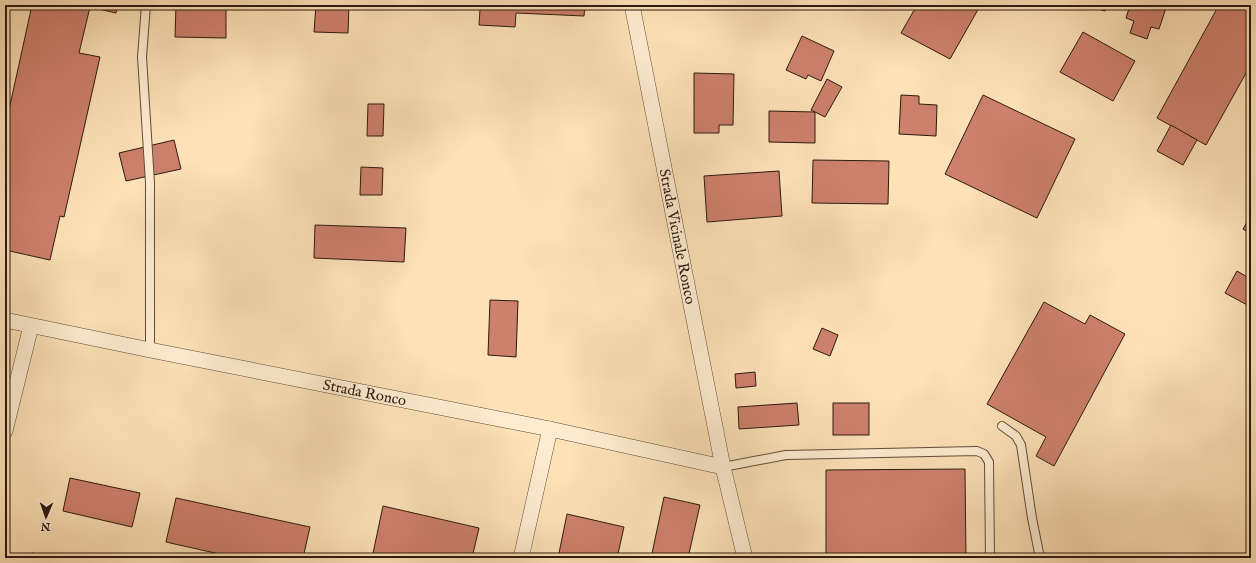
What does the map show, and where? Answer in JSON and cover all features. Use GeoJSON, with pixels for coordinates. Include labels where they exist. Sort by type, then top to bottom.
{"type":"FeatureCollection","features":[{"type":"Feature","properties":{"kind":"street","name":"Strada Vicinale Ronco"},"geometry":{"type":"LineString","coordinates":[[632,5],[723,467],[745,558]]}},
{"type":"Feature","properties":{"kind":"street","name":"Strada Ronco"},"geometry":{"type":"LineString","coordinates":[[5,320],[550,429],[723,467]]}},
{"type":"Feature","properties":{"kind":"street"},"geometry":{"type":"LineString","coordinates":[[5,431],[31,326]]}},
{"type":"Feature","properties":{"kind":"street"},"geometry":{"type":"LineString","coordinates":[[521,558],[550,429]]}},
{"type":"Feature","properties":{"kind":"lane"},"geometry":{"type":"LineString","coordinates":[[146,5],[142,57],[150,183],[150,350]]}},
{"type":"Feature","properties":{"kind":"lane"},"geometry":{"type":"LineString","coordinates":[[1002,426],[1016,436],[1021,446],[1040,558]]}},
{"type":"Feature","properties":{"kind":"lane"},"geometry":{"type":"LineString","coordinates":[[723,467],[786,455],[977,451],[984,454],[989,462],[990,558]]}},
{"type":"Feature","properties":{"kind":"building"},"geometry":{"type":"Polygon","coordinates":[[[32,5],[118,5],[116,13],[90,7],[79,53],[100,57],[64,217],[60,216],[50,260],[5,250],[5,128],[32,5]]]}},
{"type":"Feature","properties":{"kind":"building"},"geometry":{"type":"Polygon","coordinates":[[[176,5],[226,5],[226,38],[175,37],[176,5]]]}},
{"type":"Feature","properties":{"kind":"building"},"geometry":{"type":"Polygon","coordinates":[[[316,5],[349,5],[348,33],[314,32],[316,5]]]}},
{"type":"Feature","properties":{"kind":"building"},"geometry":{"type":"Polygon","coordinates":[[[434,5],[585,5],[584,16],[516,13],[515,27],[479,25],[480,9],[434,7],[434,5]]]}},
{"type":"Feature","properties":{"kind":"building"},"geometry":{"type":"Polygon","coordinates":[[[704,5],[760,5],[760,7],[704,5]]]}},
{"type":"Feature","properties":{"kind":"building"},"geometry":{"type":"Polygon","coordinates":[[[917,5],[980,6],[950,59],[901,33],[917,5]]]}},
{"type":"Feature","properties":{"kind":"building"},"geometry":{"type":"Polygon","coordinates":[[[1086,5],[1107,5],[1105,11],[1086,5]]]}},
{"type":"Feature","properties":{"kind":"building"},"geometry":{"type":"Polygon","coordinates":[[[1130,5],[1167,5],[1159,29],[1151,27],[1147,39],[1130,33],[1134,21],[1126,18],[1130,5]]]}},
{"type":"Feature","properties":{"kind":"building"},"geometry":{"type":"Polygon","coordinates":[[[1219,5],[1251,5],[1251,64],[1206,145],[1157,118],[1219,5]]]}},
{"type":"Feature","properties":{"kind":"building"},"geometry":{"type":"Polygon","coordinates":[[[1083,32],[1135,61],[1113,101],[1060,72],[1083,32]]]}},
{"type":"Feature","properties":{"kind":"building"},"geometry":{"type":"Polygon","coordinates":[[[802,36],[834,51],[821,81],[808,75],[806,79],[786,70],[802,36]]]}},
{"type":"Feature","properties":{"kind":"building"},"geometry":{"type":"Polygon","coordinates":[[[694,73],[734,74],[733,125],[719,125],[719,133],[694,133],[694,73]]]}},
{"type":"Feature","properties":{"kind":"building"},"geometry":{"type":"Polygon","coordinates":[[[827,79],[842,87],[825,117],[811,110],[827,79]]]}},
{"type":"Feature","properties":{"kind":"building"},"geometry":{"type":"Polygon","coordinates":[[[901,95],[919,96],[919,104],[937,105],[936,136],[899,134],[901,95]]]}},
{"type":"Feature","properties":{"kind":"building"},"geometry":{"type":"Polygon","coordinates":[[[983,95],[1075,139],[1037,218],[945,174],[983,95]]]}},
{"type":"Feature","properties":{"kind":"building"},"geometry":{"type":"Polygon","coordinates":[[[368,104],[384,104],[383,136],[367,136],[368,104]]]}},
{"type":"Feature","properties":{"kind":"building"},"geometry":{"type":"Polygon","coordinates":[[[769,111],[815,112],[815,143],[769,142],[769,111]]]}},
{"type":"Feature","properties":{"kind":"building"},"geometry":{"type":"Polygon","coordinates":[[[1171,125],[1197,140],[1183,165],[1157,151],[1171,125]]]}},
{"type":"Feature","properties":{"kind":"building"},"geometry":{"type":"Polygon","coordinates":[[[174,140],[181,169],[126,181],[119,153],[174,140]]]}},
{"type":"Feature","properties":{"kind":"building"},"geometry":{"type":"Polygon","coordinates":[[[813,160],[889,161],[888,204],[812,203],[813,160]]]}},
{"type":"Feature","properties":{"kind":"building"},"geometry":{"type":"Polygon","coordinates":[[[361,167],[383,168],[382,195],[360,195],[361,167]]]}},
{"type":"Feature","properties":{"kind":"building"},"geometry":{"type":"Polygon","coordinates":[[[779,171],[782,216],[707,222],[704,176],[779,171]]]}},
{"type":"Feature","properties":{"kind":"building"},"geometry":{"type":"Polygon","coordinates":[[[1251,215],[1251,234],[1243,229],[1251,215]]]}},
{"type":"Feature","properties":{"kind":"building"},"geometry":{"type":"Polygon","coordinates":[[[315,225],[406,228],[404,262],[314,258],[315,225]]]}},
{"type":"Feature","properties":{"kind":"building"},"geometry":{"type":"Polygon","coordinates":[[[1237,271],[1251,279],[1251,307],[1225,293],[1237,271]]]}},
{"type":"Feature","properties":{"kind":"building"},"geometry":{"type":"Polygon","coordinates":[[[490,300],[518,301],[516,357],[488,355],[490,300]]]}},
{"type":"Feature","properties":{"kind":"building"},"geometry":{"type":"Polygon","coordinates":[[[1044,302],[1085,324],[1090,315],[1125,334],[1054,466],[1036,456],[1046,437],[987,404],[1044,302]]]}},
{"type":"Feature","properties":{"kind":"building"},"geometry":{"type":"Polygon","coordinates":[[[822,328],[838,335],[830,356],[813,349],[822,328]]]}},
{"type":"Feature","properties":{"kind":"building"},"geometry":{"type":"Polygon","coordinates":[[[755,372],[756,386],[736,388],[735,374],[755,372]]]}},
{"type":"Feature","properties":{"kind":"building"},"geometry":{"type":"Polygon","coordinates":[[[797,403],[799,425],[739,429],[738,407],[797,403]]]}},
{"type":"Feature","properties":{"kind":"building"},"geometry":{"type":"Polygon","coordinates":[[[833,403],[869,403],[869,435],[833,435],[833,403]]]}},
{"type":"Feature","properties":{"kind":"building"},"geometry":{"type":"Polygon","coordinates":[[[965,469],[966,558],[826,558],[826,470],[965,469]]]}},
{"type":"Feature","properties":{"kind":"building"},"geometry":{"type":"Polygon","coordinates":[[[70,478],[140,493],[132,527],[63,511],[70,478]]]}},
{"type":"Feature","properties":{"kind":"building"},"geometry":{"type":"Polygon","coordinates":[[[664,497],[700,505],[688,558],[651,558],[664,497]]]}},
{"type":"Feature","properties":{"kind":"building"},"geometry":{"type":"Polygon","coordinates":[[[176,498],[310,527],[303,558],[237,558],[166,542],[176,498]]]}},
{"type":"Feature","properties":{"kind":"building"},"geometry":{"type":"Polygon","coordinates":[[[383,506],[479,528],[472,558],[372,558],[383,506]]]}},
{"type":"Feature","properties":{"kind":"building"},"geometry":{"type":"Polygon","coordinates":[[[567,514],[624,527],[617,558],[558,558],[567,514]]]}},
{"type":"Feature","properties":{"kind":"building"},"geometry":{"type":"Polygon","coordinates":[[[32,553],[57,558],[31,558],[32,553]]]}}]}
